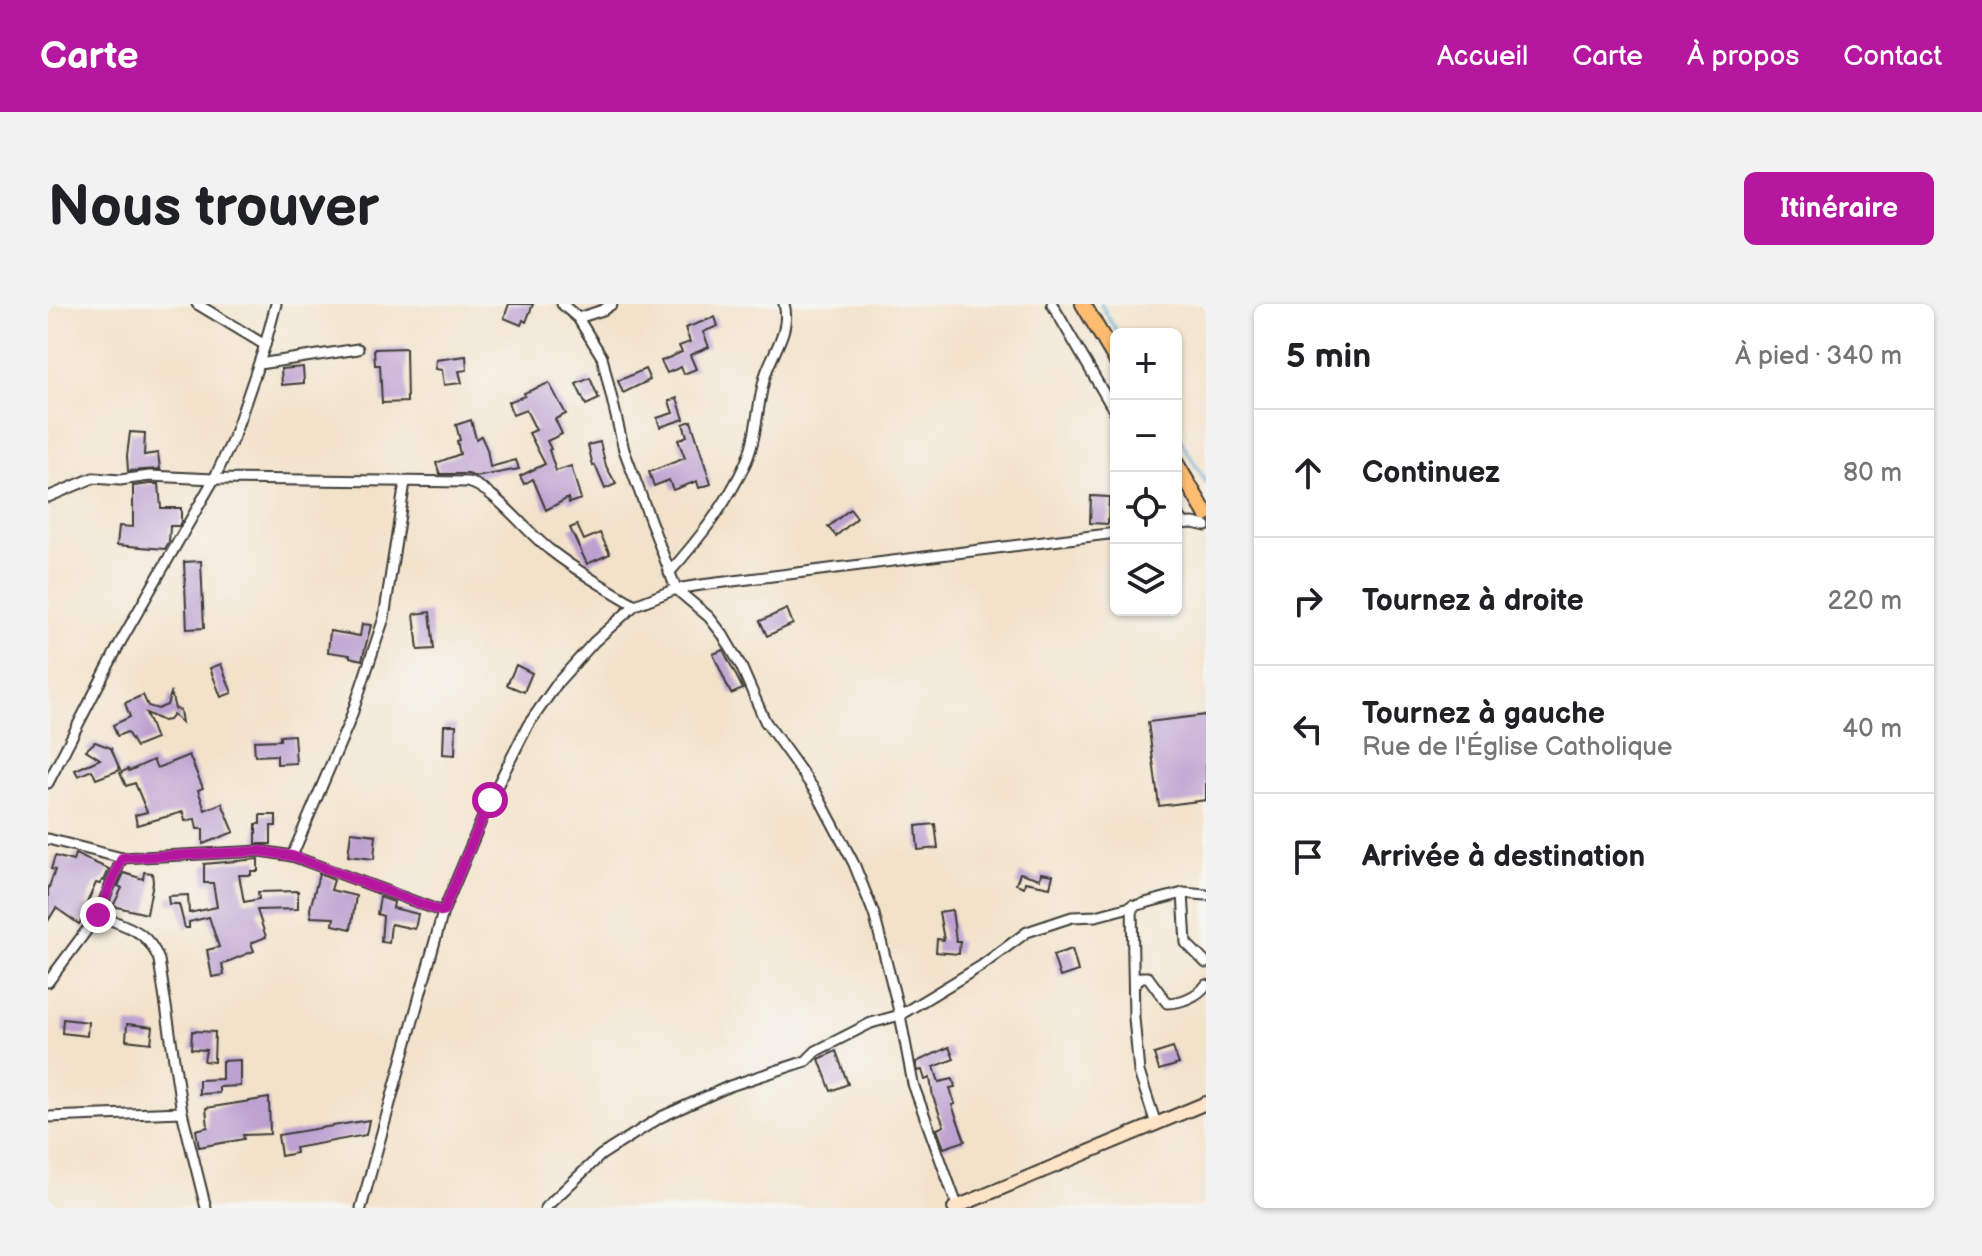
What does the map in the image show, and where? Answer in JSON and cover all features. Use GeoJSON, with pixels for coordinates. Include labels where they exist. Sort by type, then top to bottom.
{"type":"FeatureCollection","features":[{"type":"Feature","properties":{"kind":"main road"},"geometry":{"type":"LineString","coordinates":[[1083,304],[1110,350]]}},
{"type":"Feature","properties":{"kind":"main road"},"geometry":{"type":"LineString","coordinates":[[1181,472],[1206,514]]}},
{"type":"Feature","properties":{"kind":"street"},"geometry":{"type":"LineString","coordinates":[[197,304],[265,345]]}},
{"type":"Feature","properties":{"kind":"street"},"geometry":{"type":"LineString","coordinates":[[48,783],[121,641],[214,479],[233,439],[276,304]]}},
{"type":"Feature","properties":{"kind":"street"},"geometry":{"type":"LineString","coordinates":[[578,318],[612,304]]}},
{"type":"Feature","properties":{"kind":"street"},"geometry":{"type":"LineString","coordinates":[[669,573],[719,510],[746,462],[759,415],[764,379],[787,323],[784,304]]}},
{"type":"Feature","properties":{"kind":"street"},"geometry":{"type":"LineString","coordinates":[[1052,304],[1110,404]]}},
{"type":"Feature","properties":{"kind":"street"},"geometry":{"type":"LineString","coordinates":[[566,305],[591,336],[602,357],[624,450],[676,589],[709,617],[723,635],[741,666],[765,721],[816,792],[854,864],[874,914],[900,1015],[913,1084],[957,1208],[1206,1103]]}},
{"type":"Feature","properties":{"kind":"street"},"geometry":{"type":"LineString","coordinates":[[259,364],[358,349]]}},
{"type":"Feature","properties":{"kind":"street"},"geometry":{"type":"LineString","coordinates":[[48,497],[93,478],[120,480],[150,476],[477,485],[550,551],[635,605]]}},
{"type":"Feature","properties":{"kind":"street"},"geometry":{"type":"LineString","coordinates":[[292,856],[350,720],[375,648],[384,618],[405,482]]}},
{"type":"Feature","properties":{"kind":"street"},"geometry":{"type":"LineString","coordinates":[[1182,524],[1206,526]]}},
{"type":"Feature","properties":{"kind":"street"},"geometry":{"type":"LineString","coordinates":[[361,1208],[443,912],[490,800],[528,725],[559,681],[594,642],[635,605],[676,589],[1110,534]]}},
{"type":"Feature","properties":{"kind":"street"},"geometry":{"type":"LineString","coordinates":[[48,839],[122,858],[261,851],[292,856],[443,912]]}},
{"type":"Feature","properties":{"kind":"street"},"geometry":{"type":"LineString","coordinates":[[48,982],[98,915],[122,858]]}},
{"type":"Feature","properties":{"kind":"street"},"geometry":{"type":"LineString","coordinates":[[545,1208],[601,1155],[661,1117],[730,1086],[806,1061],[816,1051],[871,1023],[900,1015],[981,966],[1027,932],[1060,920],[1096,916],[1183,893],[1206,895]]}},
{"type":"Feature","properties":{"kind":"street"},"geometry":{"type":"LineString","coordinates":[[1183,893],[1186,943],[1206,963]]}},
{"type":"Feature","properties":{"kind":"street"},"geometry":{"type":"LineString","coordinates":[[1132,905],[1134,1018],[1139,1072],[1156,1124]]}},
{"type":"Feature","properties":{"kind":"street"},"geometry":{"type":"LineString","coordinates":[[98,915],[143,934],[152,944],[159,960],[182,1112],[206,1208]]}},
{"type":"Feature","properties":{"kind":"street"},"geometry":{"type":"LineString","coordinates":[[1135,984],[1141,977],[1148,977],[1167,1003],[1177,1004],[1203,990],[1206,985]]}},
{"type":"Feature","properties":{"kind":"street"},"geometry":{"type":"LineString","coordinates":[[48,1117],[182,1112]]}},
{"type":"Feature","properties":{"kind":"building"},"geometry":{"type":"Polygon","coordinates":[[[509,304],[533,304],[526,322],[523,320],[521,325],[504,318],[509,304]]]}},
{"type":"Feature","properties":{"kind":"building"},"geometry":{"type":"Polygon","coordinates":[[[715,317],[718,326],[703,332],[709,347],[690,355],[696,369],[684,374],[681,367],[667,373],[661,361],[682,352],[679,346],[690,342],[685,328],[715,317]]]}},
{"type":"Feature","properties":{"kind":"building"},"geometry":{"type":"Polygon","coordinates":[[[406,348],[407,402],[382,403],[380,365],[375,365],[374,349],[406,348]]]}},
{"type":"Feature","properties":{"kind":"building"},"geometry":{"type":"Polygon","coordinates":[[[466,356],[467,370],[459,371],[462,383],[444,385],[442,370],[435,369],[436,360],[466,356]]]}},
{"type":"Feature","properties":{"kind":"building"},"geometry":{"type":"Polygon","coordinates":[[[303,367],[304,383],[282,385],[281,369],[303,367]]]}},
{"type":"Feature","properties":{"kind":"building"},"geometry":{"type":"Polygon","coordinates":[[[645,369],[650,380],[623,393],[618,381],[645,369]]]}},
{"type":"Feature","properties":{"kind":"building"},"geometry":{"type":"Polygon","coordinates":[[[590,378],[599,399],[586,405],[576,384],[590,378]]]}},
{"type":"Feature","properties":{"kind":"building"},"geometry":{"type":"Polygon","coordinates":[[[549,383],[566,414],[555,419],[562,434],[547,441],[549,450],[556,471],[571,466],[581,499],[569,503],[568,498],[546,510],[533,479],[524,484],[520,476],[545,464],[529,433],[536,430],[526,410],[513,415],[508,402],[549,383]]]}},
{"type":"Feature","properties":{"kind":"building"},"geometry":{"type":"Polygon","coordinates":[[[677,398],[684,419],[660,427],[657,418],[673,413],[669,401],[677,398]]]}},
{"type":"Feature","properties":{"kind":"building"},"geometry":{"type":"Polygon","coordinates":[[[471,420],[476,439],[481,436],[487,449],[490,467],[516,460],[519,469],[476,477],[440,474],[436,463],[460,454],[456,425],[471,420]]]}},
{"type":"Feature","properties":{"kind":"building"},"geometry":{"type":"Polygon","coordinates":[[[691,421],[711,484],[699,488],[697,481],[673,490],[669,480],[654,486],[649,472],[685,458],[678,440],[687,436],[683,424],[691,421]]]}},
{"type":"Feature","properties":{"kind":"building"},"geometry":{"type":"Polygon","coordinates":[[[130,432],[145,433],[144,455],[158,453],[160,469],[128,471],[130,432]]]}},
{"type":"Feature","properties":{"kind":"building"},"geometry":{"type":"Polygon","coordinates":[[[600,442],[606,466],[616,484],[605,489],[593,466],[588,445],[600,442]]]}},
{"type":"Feature","properties":{"kind":"building"},"geometry":{"type":"Polygon","coordinates":[[[159,484],[161,508],[181,508],[179,526],[170,526],[169,542],[165,549],[117,545],[119,526],[133,527],[133,486],[159,484]]]}},
{"type":"Feature","properties":{"kind":"building"},"geometry":{"type":"Polygon","coordinates":[[[1091,496],[1109,497],[1108,524],[1090,523],[1091,496]]]}},
{"type":"Feature","properties":{"kind":"building"},"geometry":{"type":"Polygon","coordinates":[[[850,509],[857,518],[836,536],[828,527],[850,509]]]}},
{"type":"Feature","properties":{"kind":"building"},"geometry":{"type":"Polygon","coordinates":[[[577,525],[584,540],[600,533],[610,554],[587,564],[570,528],[577,525]]]}},
{"type":"Feature","properties":{"kind":"building"},"geometry":{"type":"Polygon","coordinates":[[[201,561],[204,628],[187,629],[184,562],[201,561]]]}},
{"type":"Feature","properties":{"kind":"building"},"geometry":{"type":"Polygon","coordinates":[[[787,609],[793,624],[767,636],[760,621],[787,609]]]}},
{"type":"Feature","properties":{"kind":"building"},"geometry":{"type":"Polygon","coordinates":[[[430,612],[434,649],[418,650],[414,614],[430,612]]]}},
{"type":"Feature","properties":{"kind":"building"},"geometry":{"type":"Polygon","coordinates":[[[362,624],[371,625],[362,660],[328,652],[330,631],[360,636],[362,624]]]}},
{"type":"Feature","properties":{"kind":"building"},"geometry":{"type":"Polygon","coordinates":[[[723,650],[743,689],[731,694],[713,654],[723,650]]]}},
{"type":"Feature","properties":{"kind":"building"},"geometry":{"type":"Polygon","coordinates":[[[221,664],[232,693],[221,697],[210,668],[221,664]]]}},
{"type":"Feature","properties":{"kind":"building"},"geometry":{"type":"Polygon","coordinates":[[[516,665],[532,673],[524,692],[507,685],[516,665]]]}},
{"type":"Feature","properties":{"kind":"building"},"geometry":{"type":"Polygon","coordinates":[[[171,693],[175,709],[180,710],[182,723],[173,715],[163,721],[146,713],[156,739],[136,747],[127,732],[117,736],[113,725],[130,717],[125,703],[143,695],[148,706],[158,709],[167,705],[171,693]]]}},
{"type":"Feature","properties":{"kind":"building"},"geometry":{"type":"Polygon","coordinates":[[[1206,715],[1206,800],[1159,806],[1148,722],[1206,715]]]}},
{"type":"Feature","properties":{"kind":"building"},"geometry":{"type":"Polygon","coordinates":[[[444,725],[456,725],[455,755],[443,754],[444,725]]]}},
{"type":"Feature","properties":{"kind":"building"},"geometry":{"type":"Polygon","coordinates":[[[294,735],[296,763],[277,764],[277,755],[255,756],[254,741],[280,740],[280,736],[294,735]]]}},
{"type":"Feature","properties":{"kind":"building"},"geometry":{"type":"Polygon","coordinates":[[[95,742],[111,748],[120,770],[96,779],[92,770],[78,776],[75,770],[100,759],[86,750],[95,742]]]}},
{"type":"Feature","properties":{"kind":"building"},"geometry":{"type":"Polygon","coordinates":[[[189,755],[203,788],[198,790],[205,810],[222,803],[234,832],[203,844],[203,829],[197,829],[195,819],[185,821],[183,812],[137,825],[135,815],[147,812],[135,783],[126,786],[120,773],[153,760],[157,768],[189,755]]]}},
{"type":"Feature","properties":{"kind":"building"},"geometry":{"type":"Polygon","coordinates":[[[260,815],[276,815],[276,826],[271,826],[271,844],[256,844],[256,824],[260,824],[260,815]]]}},
{"type":"Feature","properties":{"kind":"building"},"geometry":{"type":"Polygon","coordinates":[[[935,824],[938,848],[918,850],[916,826],[935,824]]]}},
{"type":"Feature","properties":{"kind":"building"},"geometry":{"type":"Polygon","coordinates":[[[351,832],[376,835],[374,859],[348,856],[351,832]]]}},
{"type":"Feature","properties":{"kind":"building"},"geometry":{"type":"Polygon","coordinates":[[[75,854],[109,869],[104,881],[96,883],[86,905],[90,908],[79,924],[56,908],[48,921],[48,890],[55,870],[51,869],[55,856],[73,861],[75,854]]]}},
{"type":"Feature","properties":{"kind":"building"},"geometry":{"type":"Polygon","coordinates":[[[258,859],[258,871],[251,871],[251,875],[239,875],[244,902],[259,899],[258,892],[298,891],[298,909],[257,910],[266,937],[251,943],[254,951],[222,964],[224,975],[212,977],[207,950],[219,947],[209,917],[189,922],[189,928],[185,928],[179,904],[169,904],[168,896],[188,895],[189,913],[217,907],[213,883],[204,883],[204,864],[258,859]]]}},
{"type":"Feature","properties":{"kind":"building"},"geometry":{"type":"Polygon","coordinates":[[[144,872],[152,873],[153,882],[147,914],[113,906],[122,888],[118,886],[124,873],[143,879],[144,872]]]}},
{"type":"Feature","properties":{"kind":"building"},"geometry":{"type":"Polygon","coordinates":[[[1020,873],[1040,879],[1041,873],[1053,875],[1050,887],[1025,882],[1024,887],[1016,884],[1020,873]]]}},
{"type":"Feature","properties":{"kind":"building"},"geometry":{"type":"Polygon","coordinates":[[[319,874],[334,880],[331,890],[356,896],[351,929],[333,925],[334,918],[311,917],[310,909],[319,874]]]}},
{"type":"Feature","properties":{"kind":"building"},"geometry":{"type":"Polygon","coordinates":[[[380,897],[394,902],[393,908],[418,914],[415,929],[391,924],[389,943],[381,942],[383,916],[377,914],[380,897]]]}},
{"type":"Feature","properties":{"kind":"building"},"geometry":{"type":"Polygon","coordinates":[[[952,910],[956,941],[960,941],[959,954],[936,952],[937,939],[944,940],[939,912],[952,910]]]}},
{"type":"Feature","properties":{"kind":"building"},"geometry":{"type":"Polygon","coordinates":[[[1072,949],[1078,971],[1060,977],[1053,955],[1072,949]]]}},
{"type":"Feature","properties":{"kind":"building"},"geometry":{"type":"Polygon","coordinates":[[[63,1019],[88,1022],[87,1036],[62,1033],[63,1019]]]}},
{"type":"Feature","properties":{"kind":"building"},"geometry":{"type":"Polygon","coordinates":[[[127,1024],[153,1027],[151,1043],[126,1040],[127,1024]]]}},
{"type":"Feature","properties":{"kind":"building"},"geometry":{"type":"Polygon","coordinates":[[[192,1031],[215,1032],[214,1062],[204,1061],[206,1050],[191,1049],[192,1031]]]}},
{"type":"Feature","properties":{"kind":"building"},"geometry":{"type":"Polygon","coordinates":[[[949,1047],[954,1059],[934,1067],[939,1082],[953,1079],[955,1087],[950,1088],[955,1104],[952,1105],[965,1141],[944,1148],[937,1129],[944,1126],[933,1097],[930,1078],[925,1080],[916,1062],[949,1047]]]}},
{"type":"Feature","properties":{"kind":"building"},"geometry":{"type":"Polygon","coordinates":[[[1173,1048],[1179,1064],[1159,1070],[1154,1054],[1173,1048]]]}},
{"type":"Feature","properties":{"kind":"building"},"geometry":{"type":"Polygon","coordinates":[[[836,1051],[848,1084],[831,1091],[819,1059],[836,1051]]]}},
{"type":"Feature","properties":{"kind":"building"},"geometry":{"type":"Polygon","coordinates":[[[240,1060],[240,1086],[219,1087],[219,1093],[199,1094],[199,1080],[222,1079],[222,1061],[240,1060]]]}},
{"type":"Feature","properties":{"kind":"building"},"geometry":{"type":"Polygon","coordinates":[[[269,1098],[270,1134],[243,1135],[244,1139],[199,1147],[196,1130],[208,1127],[206,1108],[269,1098]]]}},
{"type":"Feature","properties":{"kind":"building"},"geometry":{"type":"Polygon","coordinates":[[[369,1120],[366,1135],[295,1148],[296,1153],[281,1156],[278,1135],[369,1120]]]}},
{"type":"Feature","properties":{"kind":"waterway"},"geometry":{"type":"LineString","coordinates":[[1101,304],[1115,328]]}},
{"type":"Feature","properties":{"kind":"waterway"},"geometry":{"type":"LineString","coordinates":[[1182,442],[1206,483]]}},
{"type":"Feature","properties":{"kind":"route"},"geometry":{"type":"LineString","coordinates":[[98,915],[122,858],[261,851],[292,856],[346,874],[443,912],[490,800]]}}]}
